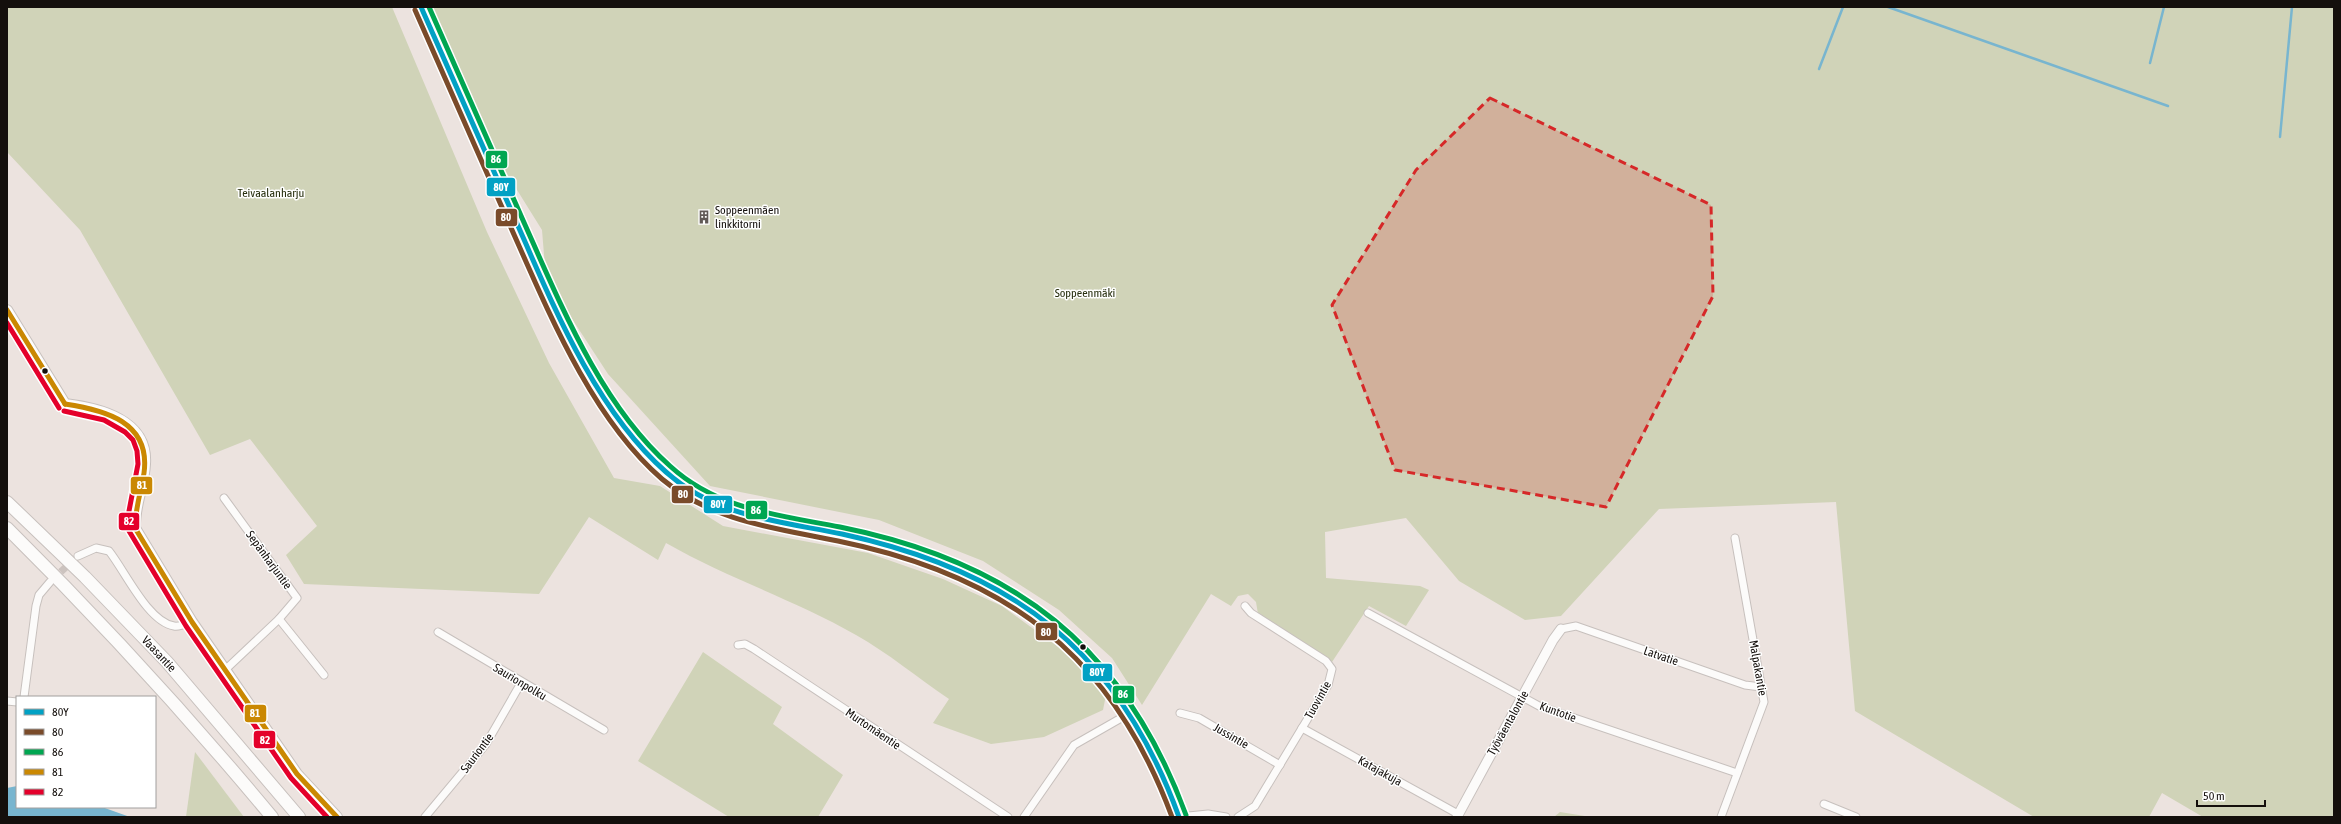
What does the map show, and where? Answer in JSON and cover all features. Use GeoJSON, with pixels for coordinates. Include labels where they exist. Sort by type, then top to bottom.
{"type":"FeatureCollection","features":[{"type":"Feature","properties":{"kind":"highway","name":"Vaasantie"},"geometry":{"type":"LineString","coordinates":[[7,502],[85,577],[167,662],[299,817]]}},
{"type":"Feature","properties":{"kind":"highway","name":"Vaasantie"},"geometry":{"type":"LineString","coordinates":[[7,528],[76,597],[154,680],[272,817]]}},
{"type":"Feature","properties":{"kind":"main road"},"geometry":{"type":"LineString","coordinates":[[421,7],[554,307],[596,382],[628,429],[653,460],[685,488],[722,508],[764,520],[860,538],[910,552],[962,572],[1002,592],[1040,617],[1080,650],[1108,681],[1130,713],[1163,777],[1179,817]]}},
{"type":"Feature","properties":{"kind":"main road"},"geometry":{"type":"LineString","coordinates":[[7,310],[65,404],[86,406],[116,417],[132,428],[140,437],[144,450],[145,463],[134,517],[135,528],[192,622],[297,774],[337,817]]}},
{"type":"Feature","properties":{"kind":"street","name":"Sepänharjuntie"},"geometry":{"type":"LineString","coordinates":[[224,498],[297,598],[279,619],[225,670]]}},
{"type":"Feature","properties":{"kind":"street","name":"Malpakantie"},"geometry":{"type":"LineString","coordinates":[[1721,817],[1764,702],[1735,538]]}},
{"type":"Feature","properties":{"kind":"street"},"geometry":{"type":"LineString","coordinates":[[78,556],[96,548],[109,551],[156,616],[173,626],[182,626],[192,622]]}},
{"type":"Feature","properties":{"kind":"street"},"geometry":{"type":"LineString","coordinates":[[24,696],[36,606],[39,595],[50,582]]}},
{"type":"Feature","properties":{"kind":"street","name":"Tuovintie"},"geometry":{"type":"LineString","coordinates":[[1238,817],[1255,806],[1328,685],[1332,669],[1326,661],[1251,613],[1246,606]]}},
{"type":"Feature","properties":{"kind":"street","name":"Kuntotie"},"geometry":{"type":"LineString","coordinates":[[1368,613],[1539,706],[1737,773]]}},
{"type":"Feature","properties":{"kind":"street"},"geometry":{"type":"LineString","coordinates":[[279,619],[324,675]]}},
{"type":"Feature","properties":{"kind":"street","name":"Latvatie"},"geometry":{"type":"LineString","coordinates":[[1561,629],[1576,626],[1745,685],[1761,687]]}},
{"type":"Feature","properties":{"kind":"street","name":"Työväentalontie"},"geometry":{"type":"LineString","coordinates":[[1458,815],[1553,640],[1561,629]]}},
{"type":"Feature","properties":{"kind":"street","name":"Saurionpolku"},"geometry":{"type":"LineString","coordinates":[[438,632],[521,683],[604,730]]}},
{"type":"Feature","properties":{"kind":"street","name":"Murtomäentie"},"geometry":{"type":"LineString","coordinates":[[738,645],[745,644],[754,649],[1008,817]]}},
{"type":"Feature","properties":{"kind":"street","name":"Sauriontie"},"geometry":{"type":"LineString","coordinates":[[425,817],[486,744],[521,683]]}},
{"type":"Feature","properties":{"kind":"street"},"geometry":{"type":"LineString","coordinates":[[1024,817],[1074,745],[1130,713]]}},
{"type":"Feature","properties":{"kind":"street","name":"Jussintie"},"geometry":{"type":"LineString","coordinates":[[1180,713],[1199,718],[1280,765]]}},
{"type":"Feature","properties":{"kind":"street","name":"Katajakuja"},"geometry":{"type":"LineString","coordinates":[[1302,728],[1458,815]]}},
{"type":"Feature","properties":{"kind":"street"},"geometry":{"type":"LineString","coordinates":[[1824,804],[1842,814],[1856,817]]}},
{"type":"Feature","properties":{"kind":"street"},"geometry":{"type":"LineString","coordinates":[[1179,817],[1199,814],[1226,817]]}},
{"type":"Feature","properties":{"kind":"highlighted area"},"geometry":{"type":"Polygon","coordinates":[[[1490,98],[1711,205],[1713,296],[1606,507],[1395,470],[1332,305],[1416,170],[1490,98]]]}},
{"type":"Feature","properties":{"kind":"green space","name":"Teivaalanharju"},"geometry":{"type":"Polygon","coordinates":[[[7,7],[392,7],[487,232],[549,363],[614,478],[660,486],[723,526],[868,553],[943,579],[1002,606],[1068,654],[1106,695],[1103,710],[1044,737],[991,744],[933,723],[949,699],[868,642],[833,622],[689,556],[666,543],[658,560],[589,517],[539,594],[304,584],[286,555],[317,526],[250,439],[210,455],[80,230],[7,152],[7,7]]]}},
{"type":"Feature","properties":{"kind":"green space","name":"Soppeenmäki"},"geometry":{"type":"Polygon","coordinates":[[[429,7],[2334,7],[2334,817],[2203,817],[2162,793],[2149,817],[2034,817],[1855,711],[1836,502],[1659,509],[1561,616],[1525,620],[1459,581],[1406,518],[1325,532],[1326,578],[1420,586],[1429,590],[1406,626],[1369,606],[1332,662],[1258,614],[1256,602],[1248,594],[1238,596],[1231,606],[1211,594],[1142,705],[1112,658],[1059,610],[983,561],[879,520],[710,486],[608,374],[546,279],[542,230],[494,153],[429,7]]]}},
{"type":"Feature","properties":{"kind":"green space"},"geometry":{"type":"Polygon","coordinates":[[[703,652],[782,707],[773,724],[843,775],[818,817],[729,817],[638,761],[703,652]]]}},
{"type":"Feature","properties":{"kind":"green space"},"geometry":{"type":"Polygon","coordinates":[[[195,752],[244,817],[186,817],[195,752]]]}},
{"type":"Feature","properties":{"kind":"green space"},"geometry":{"type":"Polygon","coordinates":[[[1560,812],[1591,817],[1554,817],[1560,812]]]}},
{"type":"Feature","properties":{"kind":"water"},"geometry":{"type":"Polygon","coordinates":[[[16,786],[16,808],[105,808],[130,817],[7,817],[7,788],[16,786]]]}},
{"type":"Feature","properties":{"kind":"waterway"},"geometry":{"type":"LineString","coordinates":[[1819,69],[1843,7]]}},
{"type":"Feature","properties":{"kind":"waterway"},"geometry":{"type":"LineString","coordinates":[[1888,7],[2168,106]]}},
{"type":"Feature","properties":{"kind":"waterway"},"geometry":{"type":"LineString","coordinates":[[2150,63],[2164,7]]}},
{"type":"Feature","properties":{"kind":"waterway"},"geometry":{"type":"LineString","coordinates":[[2280,137],[2292,7]]}},
{"type":"Feature","properties":{"kind":"tunnel"},"geometry":{"type":"LineString","coordinates":[[53,579],[78,556]]}},
{"type":"Feature","properties":{"kind":"transit line","name":"80Y"},"geometry":{"type":"LineString","coordinates":[[421,7],[560,320],[597,387],[618,418],[641,447],[666,472],[685,487],[706,499],[727,508],[772,521],[842,534],[903,550],[958,570],[1008,596],[1052,627],[1091,664],[1125,708],[1154,759],[1179,817]]}},
{"type":"Feature","properties":{"kind":"transit line","name":"86"},"geometry":{"type":"LineString","coordinates":[[429,7],[536,251],[567,317],[602,383],[645,441],[670,466],[689,481],[708,492],[729,501],[772,514],[840,527],[902,542],[959,563],[1010,589],[1055,621],[1095,659],[1130,704],[1160,756],[1186,815]]}},
{"type":"Feature","properties":{"kind":"transit line","name":"80"},"geometry":{"type":"LineString","coordinates":[[415,10],[554,324],[592,393],[636,454],[662,479],[682,493],[702,505],[723,514],[768,527],[838,541],[898,556],[952,576],[1001,600],[1045,631],[1084,667],[1118,710],[1147,760],[1172,817]]}},
{"type":"Feature","properties":{"kind":"transit line","name":"81"},"geometry":{"type":"LineString","coordinates":[[7,310],[65,404]]}},
{"type":"Feature","properties":{"kind":"transit line","name":"82"},"geometry":{"type":"LineString","coordinates":[[7,323],[59,408]]}},
{"type":"Feature","properties":{"kind":"transit line","name":"81"},"geometry":{"type":"LineString","coordinates":[[65,404],[95,410],[109,415],[133,430],[140,442],[144,456],[144,473],[137,507],[135,528],[192,622],[297,774],[337,817]]}},
{"type":"Feature","properties":{"kind":"transit line","name":"82"},"geometry":{"type":"LineString","coordinates":[[64,411],[104,420],[125,432],[133,440],[137,451],[138,464],[129,511],[129,531],[186,626],[291,778],[327,817]]}},
{"type":"Feature","properties":{"kind":"place","name":"Soppeenmäen linkkitorni"},"geometry":{"type":"Point","coordinates":[704,217]}}]}
